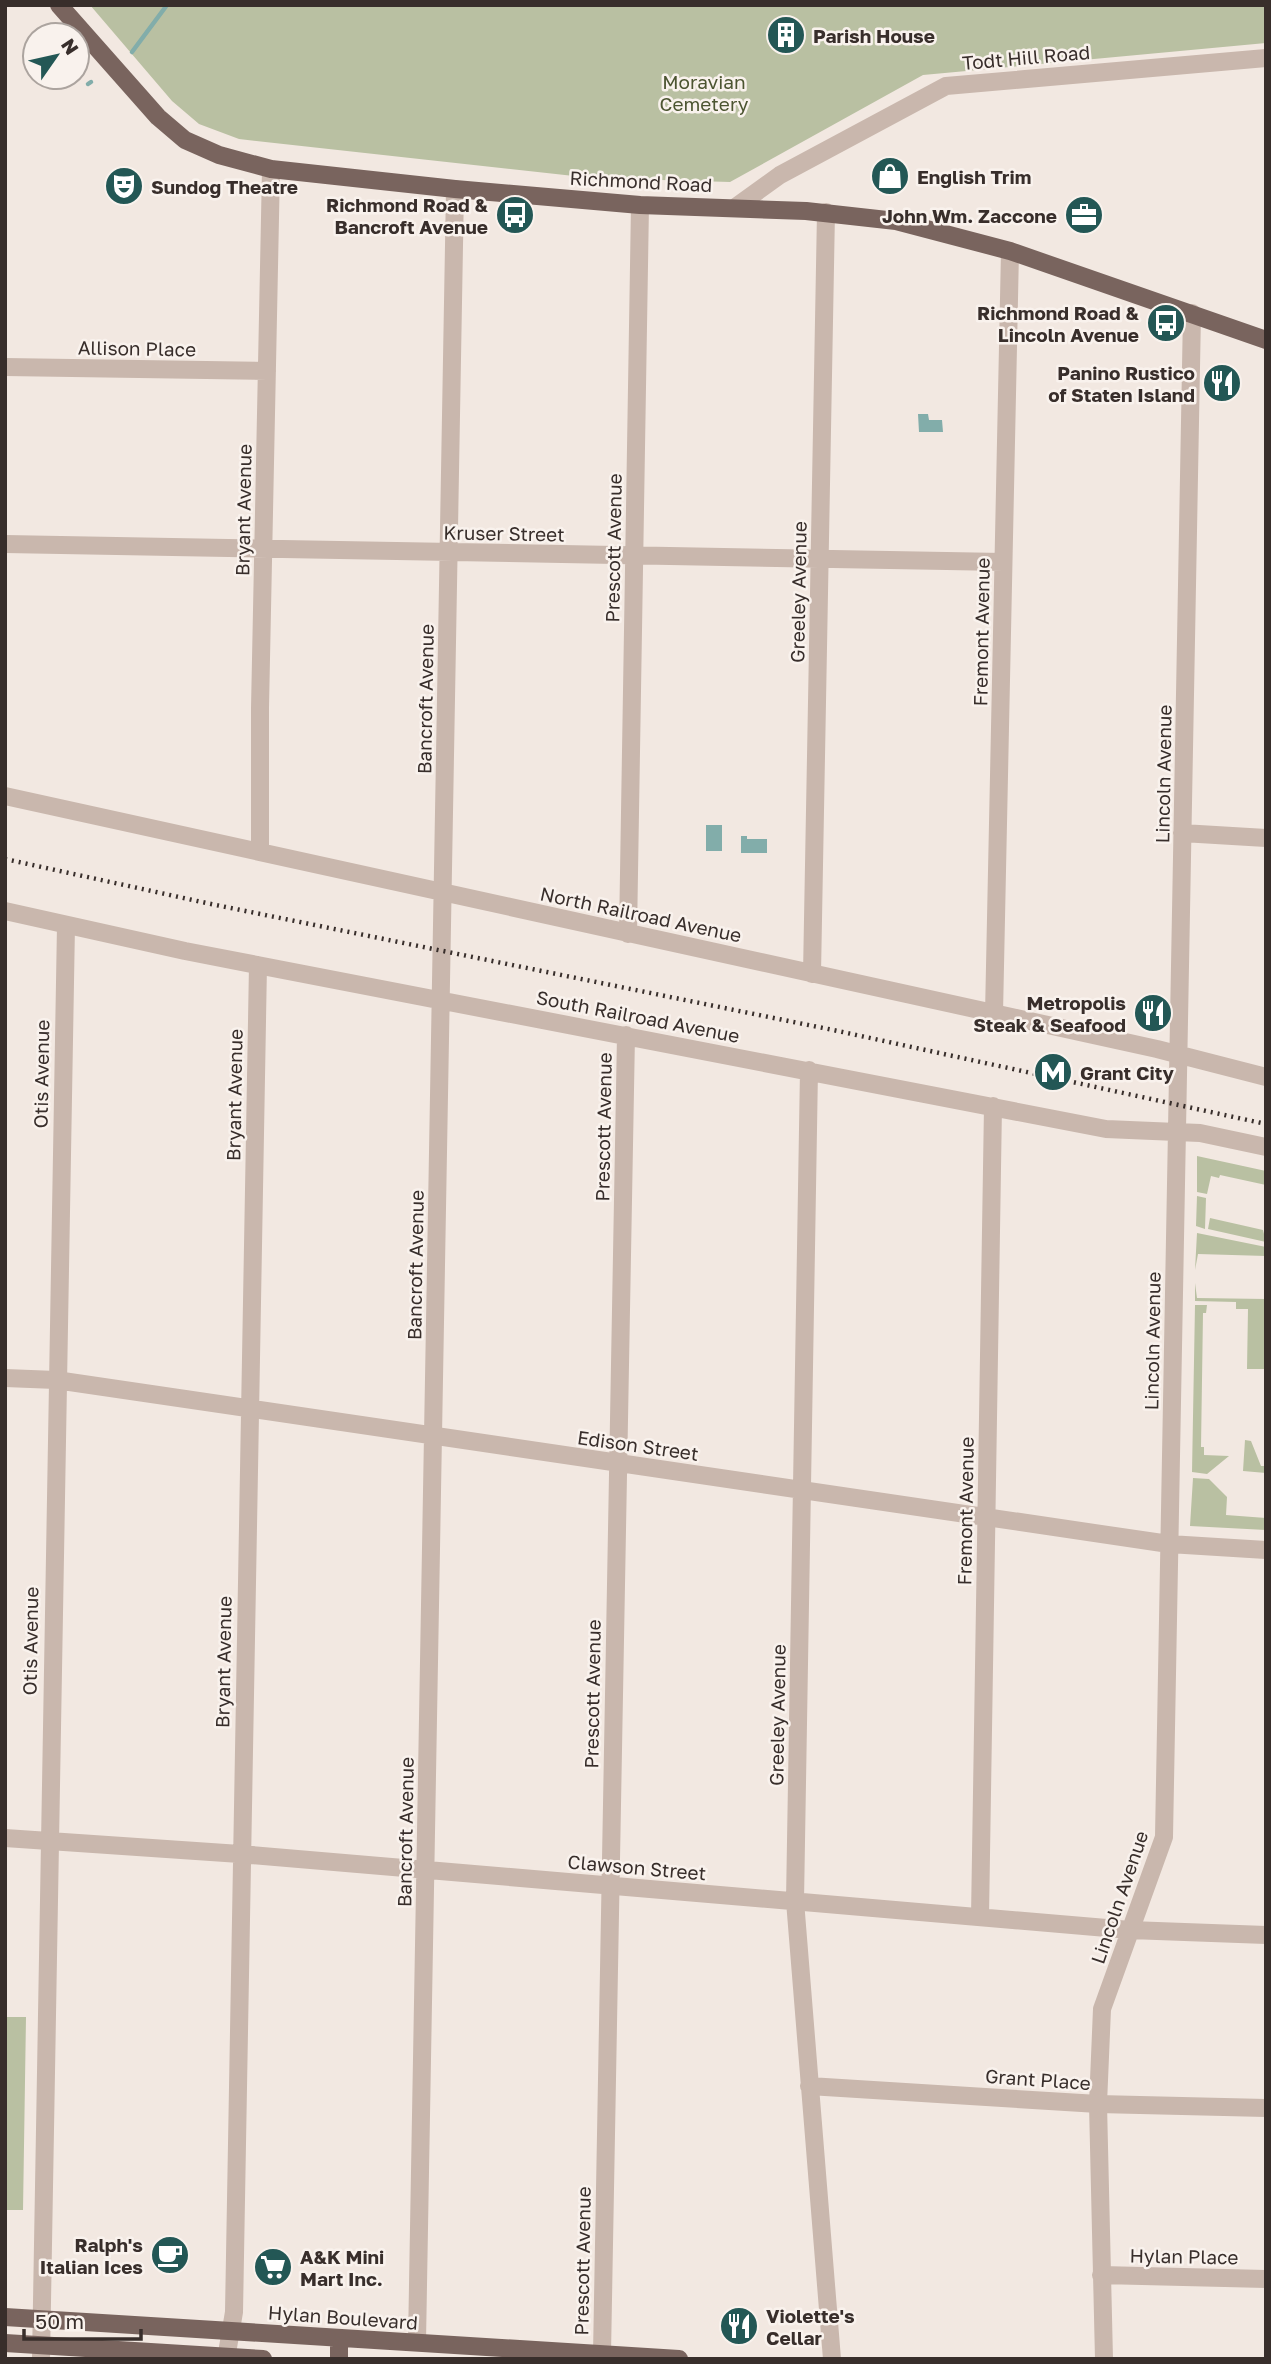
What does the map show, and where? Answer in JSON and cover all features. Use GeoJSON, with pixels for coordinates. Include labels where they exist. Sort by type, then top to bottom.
{"type":"FeatureCollection","features":[{"type":"Feature","properties":{"kind":"main road","name":"Richmond Road"},"geometry":{"type":"LineString","coordinates":[[59,5],[158,117],[185,140],[219,155],[271,169],[456,189],[640,205],[737,206],[826,212],[896,221],[1010,251],[1266,340]]}},
{"type":"Feature","properties":{"kind":"main road","name":"Hylan Boulevard"},"geometry":{"type":"LineString","coordinates":[[5,2317],[678,2359]]}},
{"type":"Feature","properties":{"kind":"main road"},"geometry":{"type":"LineString","coordinates":[[339,2338],[339,2359]]}},
{"type":"Feature","properties":{"kind":"main road"},"geometry":{"type":"LineString","coordinates":[[5,2343],[42,2352],[263,2359]]}},
{"type":"Feature","properties":{"kind":"street","name":"Todt Hill Road"},"geometry":{"type":"LineString","coordinates":[[737,206],[780,175],[946,86],[1266,58]]}},
{"type":"Feature","properties":{"kind":"street","name":"Bryant Avenue"},"geometry":{"type":"LineString","coordinates":[[260,852],[271,169]]}},
{"type":"Feature","properties":{"kind":"street","name":"Bancroft Avenue"},"geometry":{"type":"LineString","coordinates":[[417,2343],[442,993],[447,553],[456,189]]}},
{"type":"Feature","properties":{"kind":"street","name":"Prescott Avenue"},"geometry":{"type":"LineString","coordinates":[[628,933],[640,205]]}},
{"type":"Feature","properties":{"kind":"street","name":"Greeley Avenue"},"geometry":{"type":"LineString","coordinates":[[812,974],[826,212]]}},
{"type":"Feature","properties":{"kind":"street","name":"Fremont Avenue"},"geometry":{"type":"LineString","coordinates":[[995,1014],[1010,251]]}},
{"type":"Feature","properties":{"kind":"street","name":"Lincoln Avenue"},"geometry":{"type":"LineString","coordinates":[[1104,2359],[1098,2104],[1102,2009],[1164,1837],[1192,313]]}},
{"type":"Feature","properties":{"kind":"street","name":"Allison Place"},"geometry":{"type":"LineString","coordinates":[[5,367],[267,371]]}},
{"type":"Feature","properties":{"kind":"street","name":"Kruser Street"},"geometry":{"type":"LineString","coordinates":[[5,544],[1003,562]]}},
{"type":"Feature","properties":{"kind":"street","name":"North Railroad Avenue"},"geometry":{"type":"LineString","coordinates":[[5,796],[995,1014],[1179,1061],[1266,1077]]}},
{"type":"Feature","properties":{"kind":"street"},"geometry":{"type":"LineString","coordinates":[[1182,832],[1266,838]]}},
{"type":"Feature","properties":{"kind":"street","name":"South Railroad Avenue"},"geometry":{"type":"LineString","coordinates":[[5,911],[258,965],[442,993],[626,1035],[1106,1129],[1179,1125],[1200,1133],[1266,1147]]}},
{"type":"Feature","properties":{"kind":"street","name":"Otis Avenue"},"geometry":{"type":"LineString","coordinates":[[42,2352],[48,1839],[66,925]]}},
{"type":"Feature","properties":{"kind":"street","name":"Bryant Avenue"},"geometry":{"type":"LineString","coordinates":[[227,2358],[232,2331],[258,965]]}},
{"type":"Feature","properties":{"kind":"street","name":"Prescott Avenue"},"geometry":{"type":"LineString","coordinates":[[602,2354],[626,1035]]}},
{"type":"Feature","properties":{"kind":"street","name":"Greeley Avenue"},"geometry":{"type":"LineString","coordinates":[[809,1070],[795,1901],[832,2359]]}},
{"type":"Feature","properties":{"kind":"street","name":"Fremont Avenue"},"geometry":{"type":"LineString","coordinates":[[980,1917],[993,1106]]}},
{"type":"Feature","properties":{"kind":"street","name":"Edison Street"},"geometry":{"type":"LineString","coordinates":[[5,1378],[56,1380],[1169,1544],[1266,1550]]}},
{"type":"Feature","properties":{"kind":"street","name":"Clawson Street"},"geometry":{"type":"LineString","coordinates":[[5,1838],[48,1839],[425,1869],[1130,1930],[1266,1934]]}},
{"type":"Feature","properties":{"kind":"street","name":"Grant Place"},"geometry":{"type":"LineString","coordinates":[[809,2086],[1098,2104],[1266,2108]]}},
{"type":"Feature","properties":{"kind":"street","name":"Hylan Place"},"geometry":{"type":"LineString","coordinates":[[1101,2275],[1266,2279]]}},
{"type":"Feature","properties":{"kind":"green space","name":"Moravian Cemetery"},"geometry":{"type":"Polygon","coordinates":[[[90,5],[1266,5],[1266,43],[923,75],[730,182],[592,178],[239,139],[199,124],[172,101],[90,5]]]}},
{"type":"Feature","properties":{"kind":"green space"},"geometry":{"type":"Polygon","coordinates":[[[1197,1156],[1266,1171],[1266,1185],[1220,1175],[1219,1178],[1211,1176],[1207,1194],[1197,1192],[1197,1156]]]}},
{"type":"Feature","properties":{"kind":"green space"},"geometry":{"type":"Polygon","coordinates":[[[1197,1196],[1206,1198],[1205,1229],[1196,1226],[1197,1196]]]}},
{"type":"Feature","properties":{"kind":"green space"},"geometry":{"type":"Polygon","coordinates":[[[1210,1218],[1263,1230],[1266,1242],[1208,1229],[1210,1218]]]}},
{"type":"Feature","properties":{"kind":"green space"},"geometry":{"type":"Polygon","coordinates":[[[1197,1233],[1266,1247],[1266,1256],[1198,1254],[1195,1270],[1197,1233]]]}},
{"type":"Feature","properties":{"kind":"green space"},"geometry":{"type":"Polygon","coordinates":[[[1195,1283],[1197,1298],[1266,1299],[1265,1369],[1247,1369],[1248,1309],[1236,1309],[1236,1302],[1195,1301],[1195,1283]]]}},
{"type":"Feature","properties":{"kind":"green space"},"geometry":{"type":"Polygon","coordinates":[[[1195,1305],[1207,1305],[1206,1313],[1203,1313],[1201,1447],[1204,1447],[1204,1455],[1229,1456],[1207,1474],[1192,1472],[1195,1305]]]}},
{"type":"Feature","properties":{"kind":"green space"},"geometry":{"type":"Polygon","coordinates":[[[1245,1440],[1251,1441],[1261,1466],[1266,1466],[1266,1473],[1243,1471],[1245,1440]]]}},
{"type":"Feature","properties":{"kind":"green space"},"geometry":{"type":"Polygon","coordinates":[[[1193,1478],[1209,1479],[1227,1497],[1226,1515],[1266,1518],[1266,1530],[1190,1526],[1193,1478]]]}},
{"type":"Feature","properties":{"kind":"green space"},"geometry":{"type":"Polygon","coordinates":[[[5,2017],[26,2017],[23,2210],[5,2210],[5,2017]]]}},
{"type":"Feature","properties":{"kind":"water"},"geometry":{"type":"Polygon","coordinates":[[[918,414],[928,414],[929,420],[942,420],[943,432],[919,432],[918,414]]]}},
{"type":"Feature","properties":{"kind":"water"},"geometry":{"type":"Polygon","coordinates":[[[706,825],[722,825],[722,851],[706,851],[706,825]]]}},
{"type":"Feature","properties":{"kind":"water"},"geometry":{"type":"Polygon","coordinates":[[[741,836],[747,836],[747,839],[767,839],[767,853],[741,853],[741,836]]]}},
{"type":"Feature","properties":{"kind":"waterway"},"geometry":{"type":"LineString","coordinates":[[132,52],[167,5]]}},
{"type":"Feature","properties":{"kind":"railway"},"geometry":{"type":"LineString","coordinates":[[5,859],[211,904],[838,1031],[1266,1124]]}},
{"type":"Feature","properties":{"kind":"place","name":"Parish House"},"geometry":{"type":"Point","coordinates":[786,35]}},
{"type":"Feature","properties":{"kind":"place","name":"English Trim"},"geometry":{"type":"Point","coordinates":[890,176]}},
{"type":"Feature","properties":{"kind":"place","name":"Sundog Theatre"},"geometry":{"type":"Point","coordinates":[124,186]}},
{"type":"Feature","properties":{"kind":"place","name":"Richmond Road & Bancroft Avenue"},"geometry":{"type":"Point","coordinates":[515,215]}},
{"type":"Feature","properties":{"kind":"place","name":"John Wm. Zaccone"},"geometry":{"type":"Point","coordinates":[1084,215]}},
{"type":"Feature","properties":{"kind":"place","name":"Richmond Road & Lincoln Avenue"},"geometry":{"type":"Point","coordinates":[1166,323]}},
{"type":"Feature","properties":{"kind":"place","name":"Panino Rustico of Staten Island"},"geometry":{"type":"Point","coordinates":[1222,383]}},
{"type":"Feature","properties":{"kind":"place","name":"Metropolis Steak & Seafood"},"geometry":{"type":"Point","coordinates":[1153,1013]}},
{"type":"Feature","properties":{"kind":"place","name":"Grant City"},"geometry":{"type":"Point","coordinates":[1053,1072]}},
{"type":"Feature","properties":{"kind":"place","name":"Ralph's Italian Ices"},"geometry":{"type":"Point","coordinates":[170,2255]}},
{"type":"Feature","properties":{"kind":"place","name":"A&K Mini Mart Inc."},"geometry":{"type":"Point","coordinates":[273,2267]}},
{"type":"Feature","properties":{"kind":"place","name":"Violette's Cellar"},"geometry":{"type":"Point","coordinates":[739,2326]}}]}
